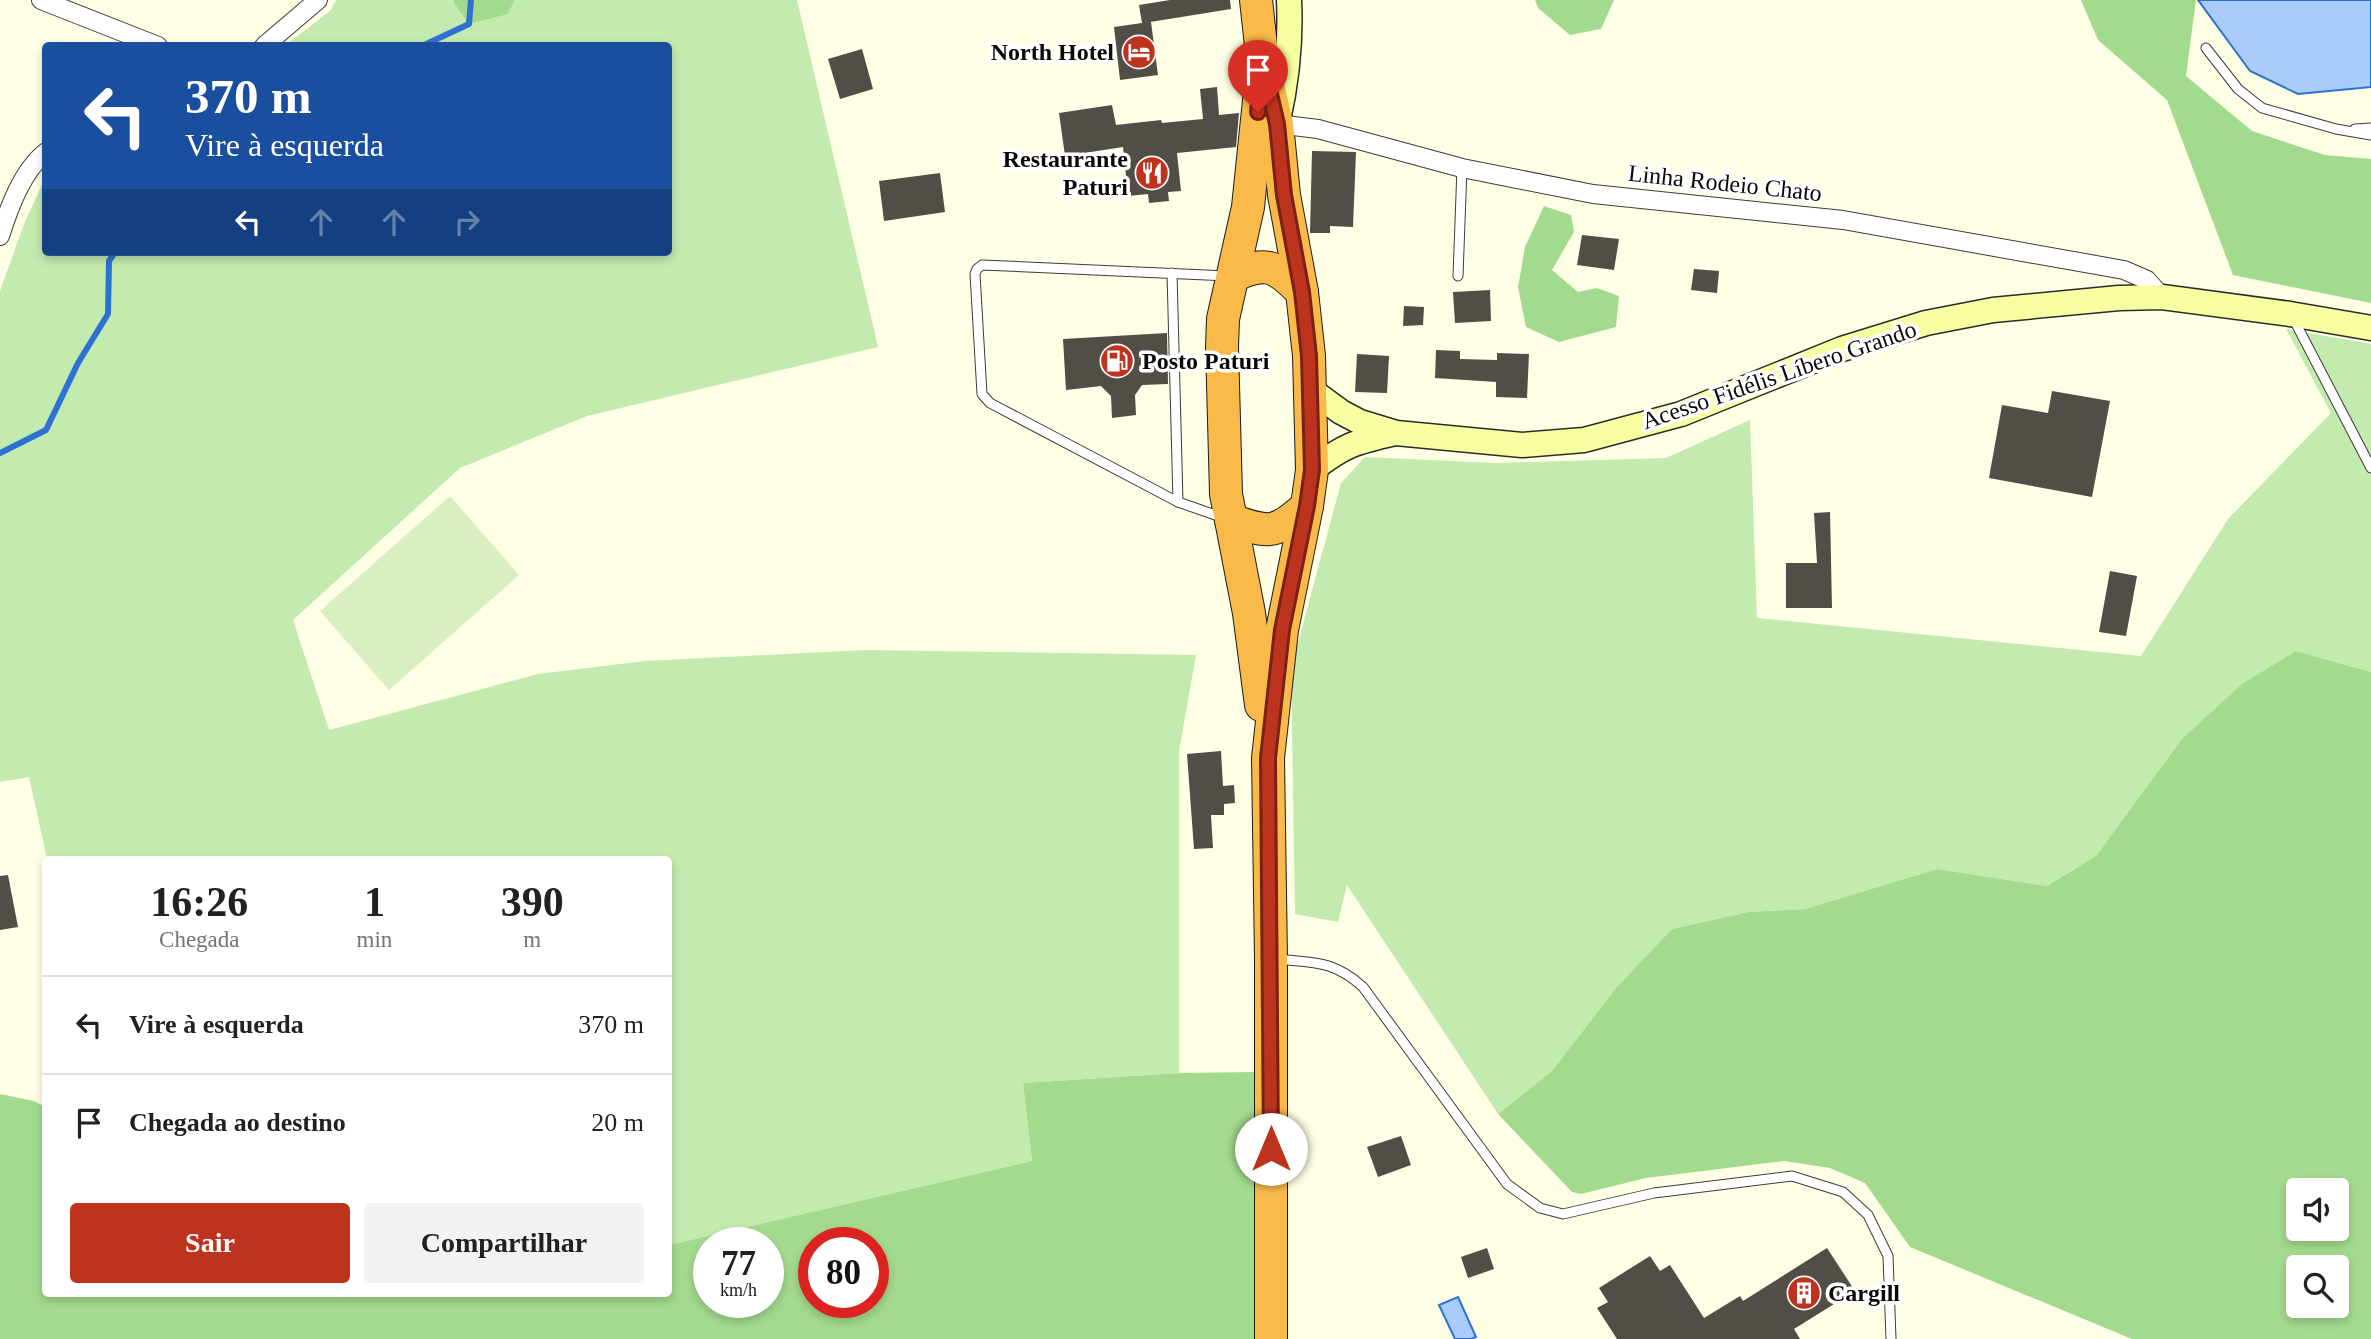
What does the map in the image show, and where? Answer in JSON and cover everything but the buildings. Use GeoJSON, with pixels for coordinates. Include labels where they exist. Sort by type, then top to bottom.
{"type":"FeatureCollection","features":[{"type":"Feature","properties":{"kind":"highway"},"geometry":{"type":"LineString","coordinates":[[1256,0],[1263,64],[1277,124],[1284,195],[1302,292],[1311,390],[1312,470],[1282,630],[1268,758]]}},
{"type":"Feature","properties":{"kind":"highway"},"geometry":{"type":"LineString","coordinates":[[1263,64],[1248,207],[1223,319],[1222,347],[1224,463],[1231,520],[1250,613],[1268,758],[1271,1339]]}},
{"type":"Feature","properties":{"kind":"highway"},"geometry":{"type":"LineString","coordinates":[[1233,276],[1252,267],[1267,265],[1284,273],[1302,292]]}},
{"type":"Feature","properties":{"kind":"highway"},"geometry":{"type":"LineString","coordinates":[[1231,520],[1270,531],[1288,524],[1307,506]]}},
{"type":"Feature","properties":{"kind":"street"},"geometry":{"type":"LineString","coordinates":[[41,0],[148,42]]}},
{"type":"Feature","properties":{"kind":"street"},"geometry":{"type":"LineString","coordinates":[[269,42],[318,0]]}},
{"type":"Feature","properties":{"kind":"street"},"geometry":{"type":"LineString","coordinates":[[1277,124],[1284,90],[1290,31],[1289,0]]}},
{"type":"Feature","properties":{"kind":"street","name":"Linha Rodeio Chato"},"geometry":{"type":"LineString","coordinates":[[1277,124],[1318,129],[1462,169],[1593,194],[1843,220],[2110,267],[2147,280],[2162,297]]}},
{"type":"Feature","properties":{"kind":"street"},"geometry":{"type":"LineString","coordinates":[[0,236],[3,215],[27,174],[42,157]]}},
{"type":"Feature","properties":{"kind":"street","name":"Acesso Fidélis Líbero Grando"},"geometry":{"type":"LineString","coordinates":[[1311,390],[1360,422],[1396,433],[1522,445],[1584,440],[1681,414],[1842,349],[1926,323],[1993,310],[2119,298],[2162,297],[2371,328]]}},
{"type":"Feature","properties":{"kind":"street","name":"Acesso Fidélis Líbero Grando"},"geometry":{"type":"LineString","coordinates":[[1312,470],[1338,450],[1357,442],[1396,433]]}},
{"type":"Feature","properties":{"kind":"lane"},"geometry":{"type":"LineString","coordinates":[[2206,48],[2238,89],[2262,108],[2336,129],[2371,135]]}},
{"type":"Feature","properties":{"kind":"lane"},"geometry":{"type":"LineString","coordinates":[[2336,129],[2371,128]]}},
{"type":"Feature","properties":{"kind":"lane"},"geometry":{"type":"LineString","coordinates":[[1458,276],[1462,169]]}},
{"type":"Feature","properties":{"kind":"lane"},"geometry":{"type":"LineString","coordinates":[[1231,520],[1178,502],[990,403],[982,394],[975,274],[982,265],[1233,276]]}},
{"type":"Feature","properties":{"kind":"lane"},"geometry":{"type":"LineString","coordinates":[[1172,273],[1178,502]]}},
{"type":"Feature","properties":{"kind":"lane"},"geometry":{"type":"LineString","coordinates":[[2290,314],[2371,468]]}},
{"type":"Feature","properties":{"kind":"lane"},"geometry":{"type":"LineString","coordinates":[[1271,959],[1328,964],[1348,973],[1363,987],[1507,1184],[1539,1208],[1563,1214],[1654,1193],[1792,1176],[1843,1192],[1868,1215],[1888,1256],[1892,1339]]}},
{"type":"Feature","properties":{"kind":"green space"},"geometry":{"type":"Polygon","coordinates":[[[336,0],[452,0],[508,14],[515,0],[797,0],[878,347],[587,416],[460,468],[293,620],[329,730],[538,674],[645,661],[865,650],[1196,655],[1179,751],[1179,1073],[1023,1083],[1032,1161],[747,1227],[693,1227],[693,1239],[672,1244],[672,856],[46,856],[29,777],[0,782],[0,291],[24,224],[42,185],[42,256],[672,256],[672,42],[290,42],[330,11],[336,0]]]}},
{"type":"Feature","properties":{"kind":"green space"},"geometry":{"type":"Polygon","coordinates":[[[452,0],[515,0],[508,14],[469,24],[452,0]]]}},
{"type":"Feature","properties":{"kind":"green space"},"geometry":{"type":"Polygon","coordinates":[[[1535,0],[1614,0],[1601,29],[1570,35],[1538,8],[1535,0]]]}},
{"type":"Feature","properties":{"kind":"green space"},"geometry":{"type":"Polygon","coordinates":[[[2081,0],[2196,0],[2186,76],[2252,131],[2325,155],[2371,159],[2371,303],[2233,275],[2167,100],[2098,40],[2081,0]]]}},
{"type":"Feature","properties":{"kind":"green space"},"geometry":{"type":"Polygon","coordinates":[[[1544,206],[1571,215],[1574,232],[1552,270],[1578,292],[1597,288],[1619,296],[1616,327],[1559,342],[1526,327],[1518,287],[1525,247],[1544,206]]]}},
{"type":"Feature","properties":{"kind":"green space"},"geometry":{"type":"Polygon","coordinates":[[[2286,329],[2371,344],[2371,672],[2296,651],[2181,740],[2096,856],[2047,886],[1937,869],[1805,909],[1748,912],[1672,929],[1616,988],[1552,1071],[1498,1114],[1347,885],[1338,922],[1295,914],[1291,669],[1341,483],[1365,457],[1496,463],[1666,458],[1750,420],[1757,618],[2141,656],[2228,519],[2331,413],[2286,329]]]}},
{"type":"Feature","properties":{"kind":"green space"},"geometry":{"type":"Polygon","coordinates":[[[450,496],[519,575],[389,690],[320,611],[450,496]]]}},
{"type":"Feature","properties":{"kind":"green space"},"geometry":{"type":"Polygon","coordinates":[[[2296,651],[2371,672],[2371,1339],[2132,1339],[1910,1247],[1865,1183],[1830,1168],[1784,1161],[1646,1178],[1581,1194],[1572,1192],[1498,1114],[1552,1071],[1616,988],[1672,929],[1748,912],[1805,909],[1937,869],[2047,886],[2096,856],[2181,740],[2242,684],[2296,651]]]}},
{"type":"Feature","properties":{"kind":"green space"},"geometry":{"type":"Polygon","coordinates":[[[1256,1072],[1254,1339],[0,1339],[0,1094],[34,1101],[42,1105],[42,1297],[672,1297],[672,1244],[693,1239],[693,1318],[784,1318],[784,1227],[747,1227],[1032,1161],[1023,1083],[1179,1073],[1256,1072]]]}},
{"type":"Feature","properties":{"kind":"water"},"geometry":{"type":"Polygon","coordinates":[[[2198,0],[2371,0],[2371,87],[2298,94],[2250,71],[2198,0]]]}},
{"type":"Feature","properties":{"kind":"water"},"geometry":{"type":"Polygon","coordinates":[[[1458,1297],[1476,1337],[1471,1339],[1455,1339],[1439,1305],[1458,1297]]]}},
{"type":"Feature","properties":{"kind":"waterway"},"geometry":{"type":"LineString","coordinates":[[431,42],[469,24],[471,0]]}},
{"type":"Feature","properties":{"kind":"waterway"},"geometry":{"type":"LineString","coordinates":[[0,453],[46,430],[78,363],[108,314],[109,261],[112,256]]}},
{"type":"Feature","properties":{"kind":"place","name":"North Hotel"},"geometry":{"type":"Point","coordinates":[1139,52]}},
{"type":"Feature","properties":{"kind":"place","name":"Restaurante Paturi"},"geometry":{"type":"Point","coordinates":[1152,173]}},
{"type":"Feature","properties":{"kind":"place","name":"Posto Paturi"},"geometry":{"type":"Point","coordinates":[1117,361]}},
{"type":"Feature","properties":{"kind":"place","name":"Cargill"},"geometry":{"type":"Point","coordinates":[1804,1293]}},
{"type":"Feature","properties":{"kind":"route"},"geometry":{"type":"LineString","coordinates":[[1258,112],[1263,64],[1277,124],[1284,195],[1302,292],[1311,390],[1312,470],[1282,630],[1268,758],[1271,1149]]}}]}
